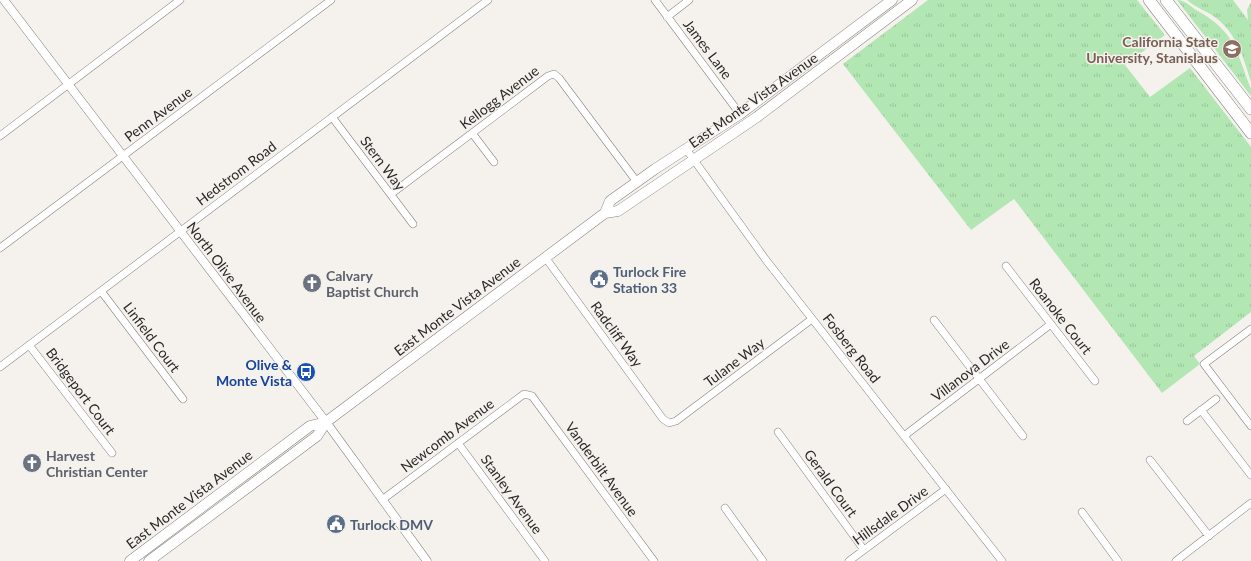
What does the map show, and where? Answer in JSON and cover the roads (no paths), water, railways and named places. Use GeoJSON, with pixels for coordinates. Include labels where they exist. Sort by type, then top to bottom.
{"type":"FeatureCollection","features":[{"type":"Feature","properties":{"kind":"main road","name":"East Monte Vista Avenue"},"geometry":{"type":"LineString","coordinates":[[605,213],[610,201],[740,114],[892,0]]}},
{"type":"Feature","properties":{"kind":"main road","name":"East Monte Vista Avenue"},"geometry":{"type":"LineString","coordinates":[[149,561],[317,436],[326,422],[605,213],[618,211],[757,117],[912,0]]}},
{"type":"Feature","properties":{"kind":"main road"},"geometry":{"type":"LineString","coordinates":[[1149,0],[1251,133]]}},
{"type":"Feature","properties":{"kind":"main road"},"geometry":{"type":"LineString","coordinates":[[1166,0],[1251,109]]}},
{"type":"Feature","properties":{"kind":"main road","name":"East Monte Vista Avenue"},"geometry":{"type":"LineString","coordinates":[[130,561],[310,426],[326,422]]}},
{"type":"Feature","properties":{"kind":"main road"},"geometry":{"type":"LineString","coordinates":[[169,546],[168,539],[184,526],[198,509]]}},
{"type":"Feature","properties":{"kind":"street","name":"North Olive Avenue"},"geometry":{"type":"LineString","coordinates":[[4,0],[326,422],[427,561]]}},
{"type":"Feature","properties":{"kind":"street"},"geometry":{"type":"LineString","coordinates":[[0,136],[180,0]]}},
{"type":"Feature","properties":{"kind":"street","name":"Penn Avenue"},"geometry":{"type":"LineString","coordinates":[[0,248],[331,0]]}},
{"type":"Feature","properties":{"kind":"street","name":"Hedstrom Road"},"geometry":{"type":"LineString","coordinates":[[0,367],[488,0]]}},
{"type":"Feature","properties":{"kind":"street","name":"James Lane"},"geometry":{"type":"LineString","coordinates":[[655,0],[740,114]]}},
{"type":"Feature","properties":{"kind":"street"},"geometry":{"type":"LineString","coordinates":[[667,16],[689,0]]}},
{"type":"Feature","properties":{"kind":"street","name":"Kellogg Avenue"},"geometry":{"type":"LineString","coordinates":[[390,194],[548,76],[555,75],[637,182]]}},
{"type":"Feature","properties":{"kind":"street","name":"Stern Way"},"geometry":{"type":"LineString","coordinates":[[332,117],[413,224]]}},
{"type":"Feature","properties":{"kind":"street"},"geometry":{"type":"LineString","coordinates":[[472,133],[494,162]]}},
{"type":"Feature","properties":{"kind":"street","name":"Fosberg Road"},"geometry":{"type":"LineString","coordinates":[[686,149],[766,260],[1000,560]]}},
{"type":"Feature","properties":{"kind":"street","name":"Radcliff Way"},"geometry":{"type":"LineString","coordinates":[[545,258],[663,419],[669,423]]}},
{"type":"Feature","properties":{"kind":"street","name":"Roanoke Court"},"geometry":{"type":"LineString","coordinates":[[1006,266],[1095,381]]}},
{"type":"Feature","properties":{"kind":"street","name":"Linfield Court"},"geometry":{"type":"LineString","coordinates":[[100,291],[183,399]]}},
{"type":"Feature","properties":{"kind":"street","name":"Tulane Way"},"geometry":{"type":"LineString","coordinates":[[669,423],[676,421],[812,319]]}},
{"type":"Feature","properties":{"kind":"street"},"geometry":{"type":"LineString","coordinates":[[934,320],[1023,436]]}},
{"type":"Feature","properties":{"kind":"street","name":"Villanova Drive"},"geometry":{"type":"LineString","coordinates":[[904,436],[1051,324]]}},
{"type":"Feature","properties":{"kind":"street"},"geometry":{"type":"LineString","coordinates":[[1251,329],[1204,364],[1251,426]]}},
{"type":"Feature","properties":{"kind":"street","name":"Bridgeport Court"},"geometry":{"type":"LineString","coordinates":[[29,345],[112,453]]}},
{"type":"Feature","properties":{"kind":"street","name":"Newcomb Avenue"},"geometry":{"type":"LineString","coordinates":[[382,500],[524,394],[528,393]]}},
{"type":"Feature","properties":{"kind":"street","name":"Vanderbilt Avenue"},"geometry":{"type":"LineString","coordinates":[[528,393],[532,396],[654,561]]}},
{"type":"Feature","properties":{"kind":"street"},"geometry":{"type":"LineString","coordinates":[[1186,421],[1216,399]]}},
{"type":"Feature","properties":{"kind":"street"},"geometry":{"type":"LineString","coordinates":[[1201,410],[1251,475]]}},
{"type":"Feature","properties":{"kind":"street","name":"Gerald Court"},"geometry":{"type":"LineString","coordinates":[[778,432],[864,550]]}},
{"type":"Feature","properties":{"kind":"street","name":"Stanley Avenue"},"geometry":{"type":"LineString","coordinates":[[458,443],[545,561]]}},
{"type":"Feature","properties":{"kind":"street"},"geometry":{"type":"LineString","coordinates":[[1150,460],[1209,536]]}},
{"type":"Feature","properties":{"kind":"street","name":"Hillsdale Drive"},"geometry":{"type":"LineString","coordinates":[[849,561],[946,490]]}},
{"type":"Feature","properties":{"kind":"street"},"geometry":{"type":"LineString","coordinates":[[1176,561],[1251,503]]}},
{"type":"Feature","properties":{"kind":"street"},"geometry":{"type":"LineString","coordinates":[[724,508],[763,561]]}},
{"type":"Feature","properties":{"kind":"street"},"geometry":{"type":"LineString","coordinates":[[1082,512],[1118,561]]}},
{"type":"Feature","properties":{"kind":"place","name":"California State University, Stanislaus"},"geometry":{"type":"Point","coordinates":[1232,49]}},
{"type":"Feature","properties":{"kind":"place","name":"Turlock Fire Station 33"},"geometry":{"type":"Point","coordinates":[599,279]}},
{"type":"Feature","properties":{"kind":"place","name":"Calvary Baptist Church"},"geometry":{"type":"Point","coordinates":[312,283]}},
{"type":"Feature","properties":{"kind":"place","name":"Olive & Monte Vista"},"geometry":{"type":"Point","coordinates":[306,372]}},
{"type":"Feature","properties":{"kind":"place","name":"Harvest Christian Center"},"geometry":{"type":"Point","coordinates":[32,463]}},
{"type":"Feature","properties":{"kind":"place","name":"Turlock DMV"},"geometry":{"type":"Point","coordinates":[336,524]}}]}
